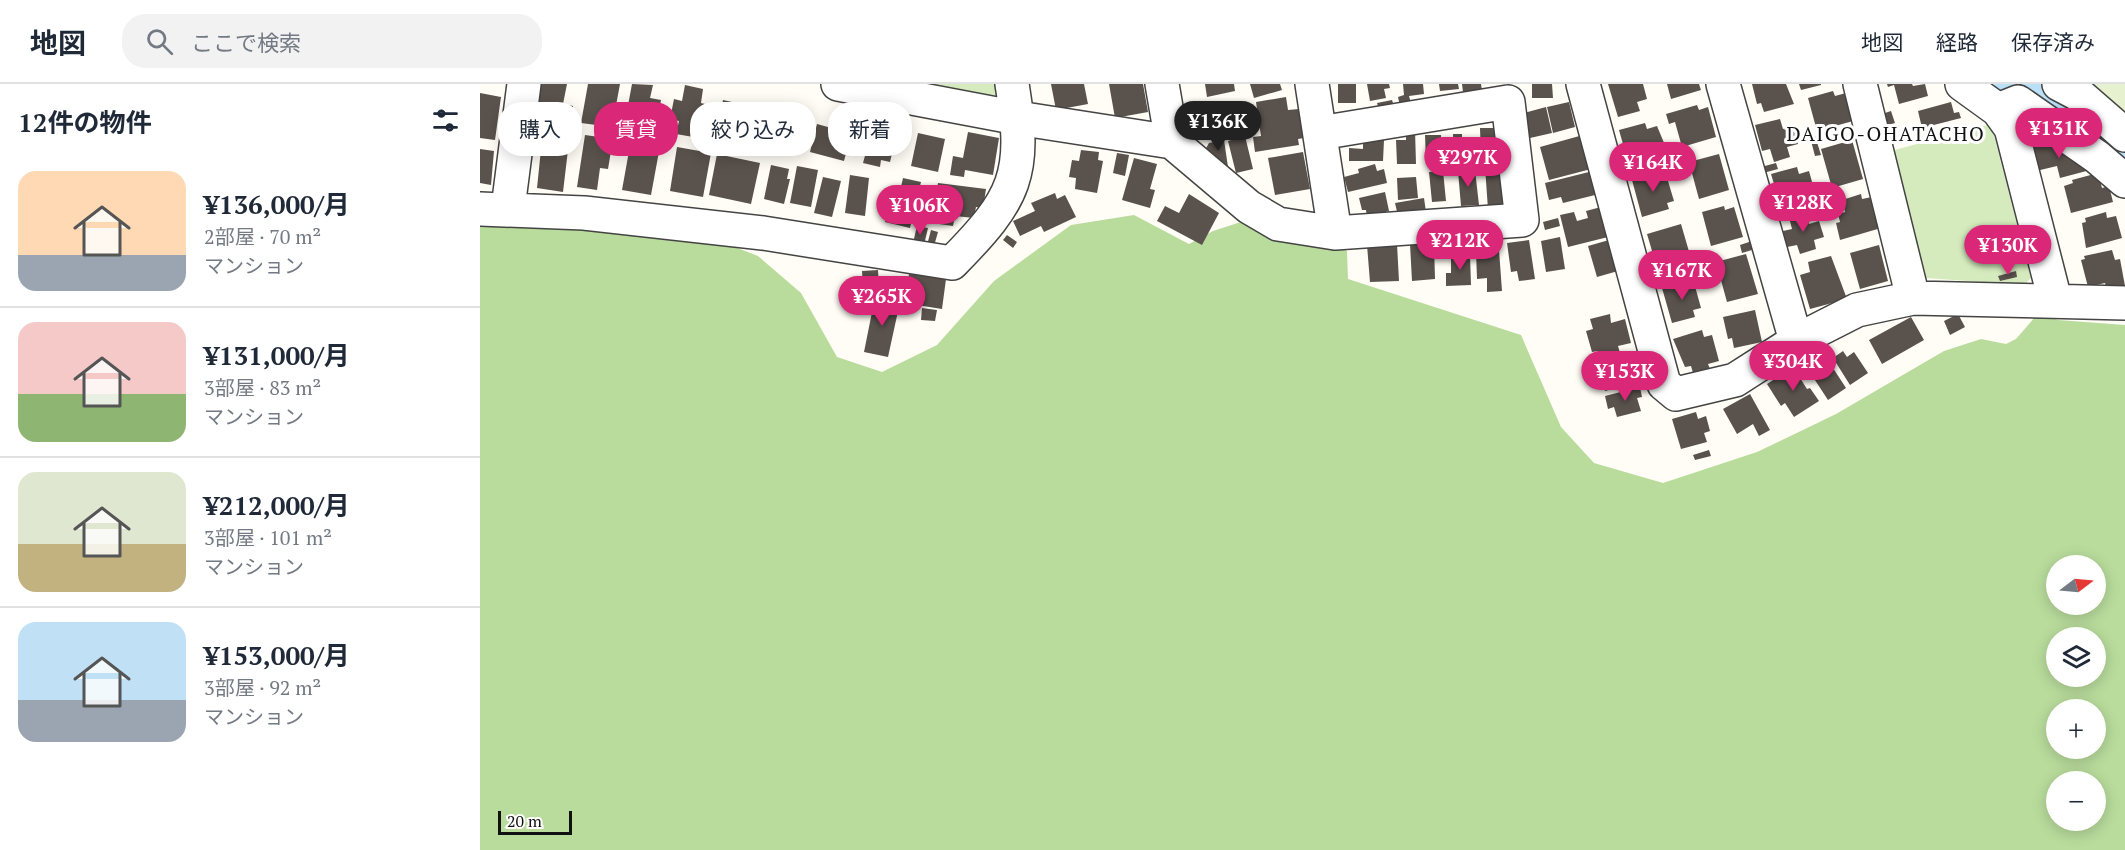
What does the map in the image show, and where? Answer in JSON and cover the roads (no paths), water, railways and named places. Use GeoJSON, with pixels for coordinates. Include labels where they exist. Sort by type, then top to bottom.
{"type":"FeatureCollection","features":[{"type":"Feature","properties":{"kind":"street"},"geometry":{"type":"LineString","coordinates":[[524,84],[494,208],[584,213],[763,233],[952,263],[981,233],[1002,205],[1013,183],[1019,156],[1018,118],[1012,84]]}},
{"type":"Feature","properties":{"kind":"street"},"geometry":{"type":"LineString","coordinates":[[838,84],[1018,118],[1172,142],[1249,207],[1278,224],[1335,233],[1522,220],[1508,102],[1320,133]]}},
{"type":"Feature","properties":{"kind":"street"},"geometry":{"type":"LineString","coordinates":[[1162,84],[1172,142]]}},
{"type":"Feature","properties":{"kind":"street"},"geometry":{"type":"LineString","coordinates":[[1312,84],[1335,233]]}},
{"type":"Feature","properties":{"kind":"street"},"geometry":{"type":"LineString","coordinates":[[1583,84],[1664,384],[1676,394],[1734,380],[1796,341],[1857,310],[1913,298],[2125,303]]}},
{"type":"Feature","properties":{"kind":"street"},"geometry":{"type":"LineString","coordinates":[[1723,84],[1796,341]]}},
{"type":"Feature","properties":{"kind":"street"},"geometry":{"type":"LineString","coordinates":[[1860,84],[1913,298]]}},
{"type":"Feature","properties":{"kind":"street"},"geometry":{"type":"LineString","coordinates":[[1962,84],[1998,110],[2011,128],[2055,300]]}},
{"type":"Feature","properties":{"kind":"street"},"geometry":{"type":"LineString","coordinates":[[2059,84],[2078,94],[2125,135]]}},
{"type":"Feature","properties":{"kind":"street"},"geometry":{"type":"LineString","coordinates":[[1998,110],[2018,102],[2097,157],[2125,181]]}},
{"type":"Feature","properties":{"kind":"waterway"},"geometry":{"type":"LineString","coordinates":[[2017,84],[2084,125],[2125,160]]}},
{"type":"Feature","properties":{"kind":"district","name":"DAIGO-OHATACHO"},"geometry":{"type":"Point","coordinates":[1886,134]}}]}
